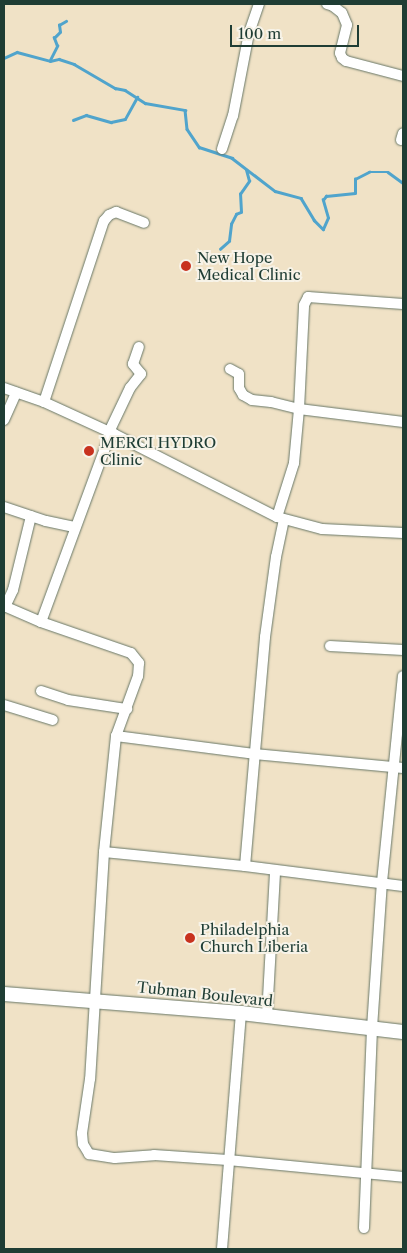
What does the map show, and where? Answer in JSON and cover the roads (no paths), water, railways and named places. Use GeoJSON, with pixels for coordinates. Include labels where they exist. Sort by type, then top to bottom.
{"type":"FeatureCollection","features":[{"type":"Feature","properties":{"kind":"highway","name":"Tubman Boulevard"},"geometry":{"type":"LineString","coordinates":[[4,994],[241,1013],[403,1032]]}},
{"type":"Feature","properties":{"kind":"street"},"geometry":{"type":"LineString","coordinates":[[222,149],[234,116],[249,33],[259,4]]}},
{"type":"Feature","properties":{"kind":"street"},"geometry":{"type":"LineString","coordinates":[[327,4],[334,6],[342,13],[347,25],[340,53],[346,62],[403,76]]}},
{"type":"Feature","properties":{"kind":"street"},"geometry":{"type":"LineString","coordinates":[[44,402],[104,221],[109,214],[116,212],[144,223]]}},
{"type":"Feature","properties":{"kind":"street"},"geometry":{"type":"LineString","coordinates":[[245,866],[265,637],[281,518],[294,463],[299,409],[304,305],[308,297],[403,304]]}},
{"type":"Feature","properties":{"kind":"street"},"geometry":{"type":"LineString","coordinates":[[40,622],[108,440],[130,388],[141,374],[133,364],[139,347]]}},
{"type":"Feature","properties":{"kind":"street"},"geometry":{"type":"LineString","coordinates":[[230,369],[239,374],[239,388],[243,395],[252,400],[271,402],[299,409],[403,422]]}},
{"type":"Feature","properties":{"kind":"street"},"geometry":{"type":"LineString","coordinates":[[4,388],[44,402],[111,433],[281,518],[322,528],[403,534]]}},
{"type":"Feature","properties":{"kind":"street"},"geometry":{"type":"LineString","coordinates":[[4,420],[16,393]]}},
{"type":"Feature","properties":{"kind":"street"},"geometry":{"type":"LineString","coordinates":[[4,507],[30,516],[75,527]]}},
{"type":"Feature","properties":{"kind":"street"},"geometry":{"type":"LineString","coordinates":[[30,516],[13,590],[4,607],[40,622],[131,653],[139,663],[138,676],[116,736],[104,852],[90,1079],[82,1133],[83,1144],[89,1154],[115,1158],[154,1155],[228,1160],[403,1177]]}},
{"type":"Feature","properties":{"kind":"street"},"geometry":{"type":"LineString","coordinates":[[330,646],[403,650]]}},
{"type":"Feature","properties":{"kind":"street"},"geometry":{"type":"LineString","coordinates":[[364,1228],[368,1173],[372,1028],[382,882],[399,768],[403,676]]}},
{"type":"Feature","properties":{"kind":"street"},"geometry":{"type":"LineString","coordinates":[[42,691],[68,700],[127,709]]}},
{"type":"Feature","properties":{"kind":"street"},"geometry":{"type":"LineString","coordinates":[[4,705],[53,720]]}},
{"type":"Feature","properties":{"kind":"street"},"geometry":{"type":"LineString","coordinates":[[116,736],[254,754],[399,768]]}},
{"type":"Feature","properties":{"kind":"street"},"geometry":{"type":"LineString","coordinates":[[104,852],[245,866],[403,886]]}},
{"type":"Feature","properties":{"kind":"street"},"geometry":{"type":"LineString","coordinates":[[267,1016],[275,871]]}},
{"type":"Feature","properties":{"kind":"street"},"geometry":{"type":"LineString","coordinates":[[222,1249],[241,1013]]}},
{"type":"Feature","properties":{"kind":"waterway"},"geometry":{"type":"LineString","coordinates":[[50,60],[57,46],[54,38],[60,32],[59,25],[66,21]]}},
{"type":"Feature","properties":{"kind":"waterway"},"geometry":{"type":"LineString","coordinates":[[4,58],[17,52],[50,61],[59,59],[74,64],[115,88],[125,90],[145,103],[185,110],[187,129],[199,147],[232,158],[275,191],[301,198],[314,220],[323,229],[328,218],[323,200],[326,196],[355,193],[355,179],[369,172],[388,172],[403,183]]}},
{"type":"Feature","properties":{"kind":"waterway"},"geometry":{"type":"LineString","coordinates":[[73,120],[86,115],[111,122],[125,119],[137,97]]}},
{"type":"Feature","properties":{"kind":"waterway"},"geometry":{"type":"LineString","coordinates":[[220,249],[229,241],[231,224],[236,214],[241,212],[240,194],[249,181],[246,170]]}},
{"type":"Feature","properties":{"kind":"place","name":"New Hope Medical Clinic"},"geometry":{"type":"Point","coordinates":[186,266]}},
{"type":"Feature","properties":{"kind":"place","name":"MERCI HYDRO Clinic"},"geometry":{"type":"Point","coordinates":[89,451]}},
{"type":"Feature","properties":{"kind":"place","name":"Philadelphia Church Liberia"},"geometry":{"type":"Point","coordinates":[190,938]}}]}
